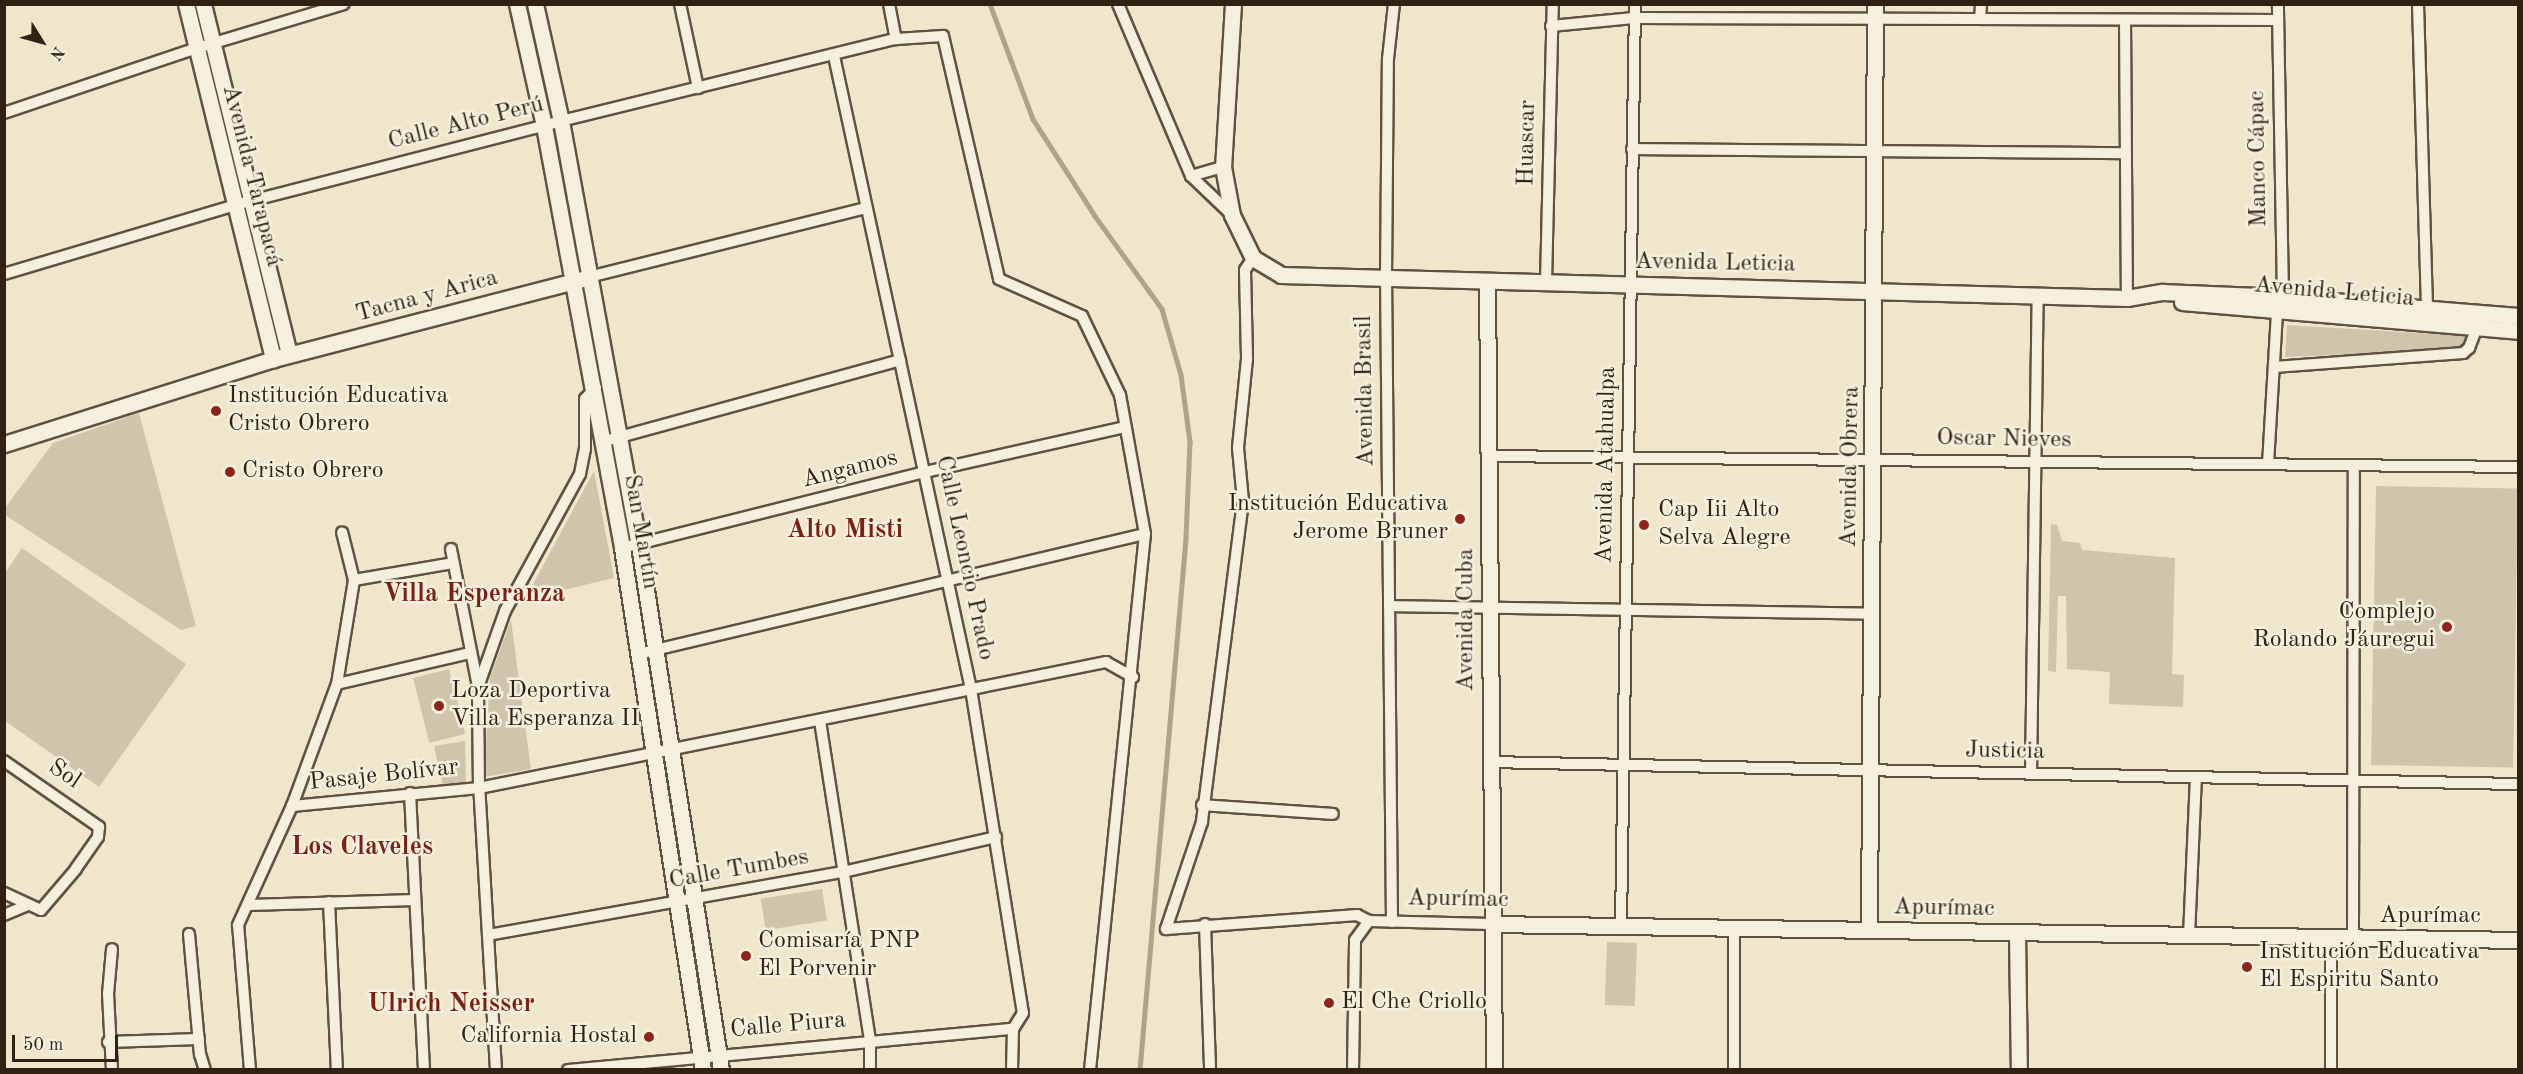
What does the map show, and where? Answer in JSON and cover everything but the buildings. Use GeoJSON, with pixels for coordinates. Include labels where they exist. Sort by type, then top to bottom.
{"type":"FeatureCollection","features":[{"type":"Feature","properties":{"kind":"street","name":"Avenida Tarapacá"},"geometry":{"type":"LineString","coordinates":[[186,4],[273,359]]}},
{"type":"Feature","properties":{"kind":"street","name":"Avenida Tarapacá"},"geometry":{"type":"LineString","coordinates":[[203,4],[289,355]]}},
{"type":"Feature","properties":{"kind":"street"},"geometry":{"type":"LineString","coordinates":[[4,113],[196,48],[213,45],[344,4]]}},
{"type":"Feature","properties":{"kind":"street","name":"San Martín"},"geometry":{"type":"LineString","coordinates":[[536,4],[561,121],[639,545],[697,899],[721,1053],[721,1070]]}},
{"type":"Feature","properties":{"kind":"street"},"geometry":{"type":"LineString","coordinates":[[680,4],[698,88]]}},
{"type":"Feature","properties":{"kind":"street"},"geometry":{"type":"LineString","coordinates":[[889,4],[896,39]]}},
{"type":"Feature","properties":{"kind":"street"},"geometry":{"type":"LineString","coordinates":[[1118,4],[1191,176],[1232,215]]}},
{"type":"Feature","properties":{"kind":"street"},"geometry":{"type":"LineString","coordinates":[[1233,4],[1223,166],[1232,215],[1253,258],[1245,270],[1247,360],[1238,448],[1243,501],[1202,805],[1333,814]]}},
{"type":"Feature","properties":{"kind":"street","name":"Avenida Brasil"},"geometry":{"type":"LineString","coordinates":[[1392,922],[1386,278],[1388,59],[1394,4]]}},
{"type":"Feature","properties":{"kind":"street","name":"Huascar"},"geometry":{"type":"LineString","coordinates":[[1546,282],[1553,4]]}},
{"type":"Feature","properties":{"kind":"street","name":"Avenida Atahualpa"},"geometry":{"type":"LineString","coordinates":[[1621,926],[1635,4]]}},
{"type":"Feature","properties":{"kind":"street"},"geometry":{"type":"LineString","coordinates":[[1980,19],[1981,4]]}},
{"type":"Feature","properties":{"kind":"street","name":"Manco Cápac"},"geometry":{"type":"LineString","coordinates":[[2268,464],[2280,304],[2278,4]]}},
{"type":"Feature","properties":{"kind":"street"},"geometry":{"type":"LineString","coordinates":[[2418,4],[2427,308]]}},
{"type":"Feature","properties":{"kind":"street","name":"San Martín"},"geometry":{"type":"LineString","coordinates":[[521,5],[622,548],[703,1062]]}},
{"type":"Feature","properties":{"kind":"street"},"geometry":{"type":"LineString","coordinates":[[1551,26],[1634,18],[1875,12],[1980,19],[2278,20]]}},
{"type":"Feature","properties":{"kind":"street","name":"Avenida Obrera"},"geometry":{"type":"LineString","coordinates":[[1869,930],[1874,460],[1875,12]]}},
{"type":"Feature","properties":{"kind":"street"},"geometry":{"type":"LineString","coordinates":[[2125,20],[2127,298]]}},
{"type":"Feature","properties":{"kind":"street","name":"Calle Alto Perú"},"geometry":{"type":"LineString","coordinates":[[4,274],[235,205],[561,121],[896,39],[943,36],[999,279],[1082,316],[1120,394],[1124,427]]}},
{"type":"Feature","properties":{"kind":"street","name":"Calle Leoncio Prado"},"geometry":{"type":"LineString","coordinates":[[834,56],[971,689],[1023,1013],[1012,1029],[1012,1070]]}},
{"type":"Feature","properties":{"kind":"street"},"geometry":{"type":"LineString","coordinates":[[1632,148],[2126,153]]}},
{"type":"Feature","properties":{"kind":"street"},"geometry":{"type":"LineString","coordinates":[[1191,176],[1223,166]]}},
{"type":"Feature","properties":{"kind":"street","name":"Tacna y Arica"},"geometry":{"type":"LineString","coordinates":[[4,444],[273,359],[866,208]]}},
{"type":"Feature","properties":{"kind":"street","name":"Avenida Leticia"},"geometry":{"type":"LineString","coordinates":[[1253,258],[1281,275],[2127,298],[2162,292],[2518,331]]}},
{"type":"Feature","properties":{"kind":"street","name":"Avenida Cuba"},"geometry":{"type":"LineString","coordinates":[[1487,281],[1494,1070]]}},
{"type":"Feature","properties":{"kind":"street"},"geometry":{"type":"LineString","coordinates":[[2031,774],[2038,295]]}},
{"type":"Feature","properties":{"kind":"street","name":"Avenida Leticia"},"geometry":{"type":"LineString","coordinates":[[2280,304],[2427,308],[2518,316]]}},
{"type":"Feature","properties":{"kind":"street"},"geometry":{"type":"LineString","coordinates":[[2274,367],[2463,353],[2476,327]]}},
{"type":"Feature","properties":{"kind":"street"},"geometry":{"type":"LineString","coordinates":[[601,442],[900,360]]}},
{"type":"Feature","properties":{"kind":"street"},"geometry":{"type":"LineString","coordinates":[[478,687],[505,611],[580,474],[585,449],[585,399],[592,388],[608,384]]}},
{"type":"Feature","properties":{"kind":"street"},"geometry":{"type":"LineString","coordinates":[[1090,1070],[1110,855],[1133,677],[1145,534],[1124,427]]}},
{"type":"Feature","properties":{"kind":"street","name":"Angamos"},"geometry":{"type":"LineString","coordinates":[[622,548],[925,472],[1124,427]]}},
{"type":"Feature","properties":{"kind":"street","name":"Oscar Nieves"},"geometry":{"type":"LineString","coordinates":[[1488,456],[2518,467]]}},
{"type":"Feature","properties":{"kind":"street"},"geometry":{"type":"LineString","coordinates":[[2354,465],[2354,939]]}},
{"type":"Feature","properties":{"kind":"street"},"geometry":{"type":"LineString","coordinates":[[250,1070],[238,925],[292,806],[337,684],[354,580],[342,532]]}},
{"type":"Feature","properties":{"kind":"street"},"geometry":{"type":"LineString","coordinates":[[638,654],[948,578],[1145,534]]}},
{"type":"Feature","properties":{"kind":"street"},"geometry":{"type":"LineString","coordinates":[[451,549],[478,687],[479,788],[496,1070]]}},
{"type":"Feature","properties":{"kind":"street"},"geometry":{"type":"LineString","coordinates":[[354,580],[453,563]]}},
{"type":"Feature","properties":{"kind":"street"},"geometry":{"type":"LineString","coordinates":[[1389,606],[1872,614]]}},
{"type":"Feature","properties":{"kind":"street"},"geometry":{"type":"LineString","coordinates":[[337,684],[470,653]]}},
{"type":"Feature","properties":{"kind":"street","name":"Pasaje Bolívar"},"geometry":{"type":"LineString","coordinates":[[292,806],[479,788],[1106,662],[1133,677]]}},
{"type":"Feature","properties":{"kind":"street"},"geometry":{"type":"LineString","coordinates":[[820,721],[870,1041],[870,1070]]}},
{"type":"Feature","properties":{"kind":"street","name":"Sol"},"geometry":{"type":"LineString","coordinates":[[4,761],[99,827],[98,837],[54,898],[41,910],[28,905]]}},
{"type":"Feature","properties":{"kind":"street","name":"Justicia"},"geometry":{"type":"LineString","coordinates":[[1490,762],[2518,784]]}},
{"type":"Feature","properties":{"kind":"street"},"geometry":{"type":"LineString","coordinates":[[2189,936],[2196,777]]}},
{"type":"Feature","properties":{"kind":"street"},"geometry":{"type":"LineString","coordinates":[[410,793],[424,1070]]}},
{"type":"Feature","properties":{"kind":"street","name":"Apurímac"},"geometry":{"type":"LineString","coordinates":[[1202,805],[1202,822],[1166,929],[1205,924],[1357,915],[1369,921],[1392,922],[2331,939],[2518,940]]}},
{"type":"Feature","properties":{"kind":"street","name":"Calle Tumbes"},"geometry":{"type":"LineString","coordinates":[[488,935],[843,872],[996,837]]}},
{"type":"Feature","properties":{"kind":"street"},"geometry":{"type":"LineString","coordinates":[[4,893],[28,905]]}},
{"type":"Feature","properties":{"kind":"street"},"geometry":{"type":"LineString","coordinates":[[249,905],[415,900]]}},
{"type":"Feature","properties":{"kind":"street"},"geometry":{"type":"LineString","coordinates":[[329,902],[337,1070]]}},
{"type":"Feature","properties":{"kind":"street"},"geometry":{"type":"LineString","coordinates":[[4,915],[28,905]]}},
{"type":"Feature","properties":{"kind":"street"},"geometry":{"type":"LineString","coordinates":[[1353,1070],[1355,940],[1369,921]]}},
{"type":"Feature","properties":{"kind":"street"},"geometry":{"type":"LineString","coordinates":[[1205,924],[1210,1070]]}},
{"type":"Feature","properties":{"kind":"street"},"geometry":{"type":"LineString","coordinates":[[1734,928],[1734,1070]]}},
{"type":"Feature","properties":{"kind":"street"},"geometry":{"type":"LineString","coordinates":[[2017,933],[2019,1070]]}},
{"type":"Feature","properties":{"kind":"street"},"geometry":{"type":"LineString","coordinates":[[189,934],[199,1039],[205,1070]]}},
{"type":"Feature","properties":{"kind":"street"},"geometry":{"type":"LineString","coordinates":[[2331,939],[2331,1070]]}},
{"type":"Feature","properties":{"kind":"street"},"geometry":{"type":"LineString","coordinates":[[111,1070],[108,1042],[112,949]]}},
{"type":"Feature","properties":{"kind":"street","name":"Calle Piura"},"geometry":{"type":"LineString","coordinates":[[568,1070],[703,1062],[721,1053],[1012,1029]]}},
{"type":"Feature","properties":{"kind":"street"},"geometry":{"type":"LineString","coordinates":[[108,1042],[199,1039]]}},
{"type":"Feature","properties":{"kind":"shaded area"},"geometry":{"type":"Polygon","coordinates":[[[2287,325],[2468,336],[2464,349],[2285,357],[2287,325]]]}},
{"type":"Feature","properties":{"kind":"shaded area"},"geometry":{"type":"Polygon","coordinates":[[[139,413],[196,626],[181,630],[5,515],[5,508],[53,443],[139,413]]]}},
{"type":"Feature","properties":{"kind":"shaded area"},"geometry":{"type":"Polygon","coordinates":[[[594,471],[614,578],[525,599],[594,471]]]}},
{"type":"Feature","properties":{"kind":"shaded area","name":"Complejo Rolando Jáuregui"},"geometry":{"type":"Polygon","coordinates":[[[2376,486],[2518,488],[2513,767],[2371,765],[2376,486]]]}},
{"type":"Feature","properties":{"kind":"shaded area"},"geometry":{"type":"Polygon","coordinates":[[[2051,524],[2057,525],[2062,541],[2080,543],[2082,550],[2175,558],[2172,674],[2184,675],[2183,707],[2109,704],[2110,672],[2067,669],[2066,596],[2058,596],[2056,672],[2048,671],[2051,524]]]}},
{"type":"Feature","properties":{"kind":"shaded area"},"geometry":{"type":"Polygon","coordinates":[[[22,548],[186,664],[99,787],[5,721],[5,573],[22,548]]]}},
{"type":"Feature","properties":{"kind":"shaded area"},"geometry":{"type":"Polygon","coordinates":[[[511,620],[531,769],[484,777],[490,678],[511,620]]]}},
{"type":"Feature","properties":{"kind":"shaded area","name":"Loza Deportiva Villa Esperanza II"},"geometry":{"type":"Polygon","coordinates":[[[449,669],[465,734],[429,743],[413,678],[449,669]]]}},
{"type":"Feature","properties":{"kind":"shaded area"},"geometry":{"type":"Polygon","coordinates":[[[465,741],[466,783],[443,786],[434,746],[465,741]]]}},
{"type":"Feature","properties":{"kind":"shaded area"},"geometry":{"type":"Polygon","coordinates":[[[822,889],[827,921],[766,930],[761,899],[822,889]]]}},
{"type":"Feature","properties":{"kind":"shaded area"},"geometry":{"type":"Polygon","coordinates":[[[1607,942],[1637,943],[1635,1006],[1605,1005],[1607,942]]]}},
{"type":"Feature","properties":{"kind":"waterway"},"geometry":{"type":"LineString","coordinates":[[990,4],[1033,119],[1095,216],[1162,309],[1181,375],[1190,442],[1186,539],[1140,1070]]}},
{"type":"Feature","properties":{"kind":"place","name":"Institución Educativa Cristo Obrero"},"geometry":{"type":"Point","coordinates":[216,411]}},
{"type":"Feature","properties":{"kind":"place","name":"Cristo Obrero"},"geometry":{"type":"Point","coordinates":[230,472]}},
{"type":"Feature","properties":{"kind":"place","name":"Institución Educativa Jerome Bruner"},"geometry":{"type":"Point","coordinates":[1460,519]}},
{"type":"Feature","properties":{"kind":"place","name":"Cap Iii Alto Selva Alegre"},"geometry":{"type":"Point","coordinates":[1644,525]}},
{"type":"Feature","properties":{"kind":"place","name":"Complejo Rolando Jáuregui"},"geometry":{"type":"Point","coordinates":[2447,627]}},
{"type":"Feature","properties":{"kind":"place","name":"Loza Deportiva Villa Esperanza II"},"geometry":{"type":"Point","coordinates":[439,706]}},
{"type":"Feature","properties":{"kind":"place","name":"Comisaría PNP El Porvenir"},"geometry":{"type":"Point","coordinates":[746,956]}},
{"type":"Feature","properties":{"kind":"place","name":"Institución Educativa El Espiritu Santo"},"geometry":{"type":"Point","coordinates":[2247,967]}},
{"type":"Feature","properties":{"kind":"place","name":"El Che Criollo"},"geometry":{"type":"Point","coordinates":[1329,1003]}},
{"type":"Feature","properties":{"kind":"place","name":"California Hostal"},"geometry":{"type":"Point","coordinates":[649,1037]}},
{"type":"Feature","properties":{"kind":"district","name":"Alto Misti"},"geometry":{"type":"Point","coordinates":[845,531]}},
{"type":"Feature","properties":{"kind":"district","name":"Villa Esperanza"},"geometry":{"type":"Point","coordinates":[474,595]}},
{"type":"Feature","properties":{"kind":"district","name":"Los Claveles"},"geometry":{"type":"Point","coordinates":[362,848]}},
{"type":"Feature","properties":{"kind":"district","name":"Ulrich Neisser"},"geometry":{"type":"Point","coordinates":[451,1005]}}]}
